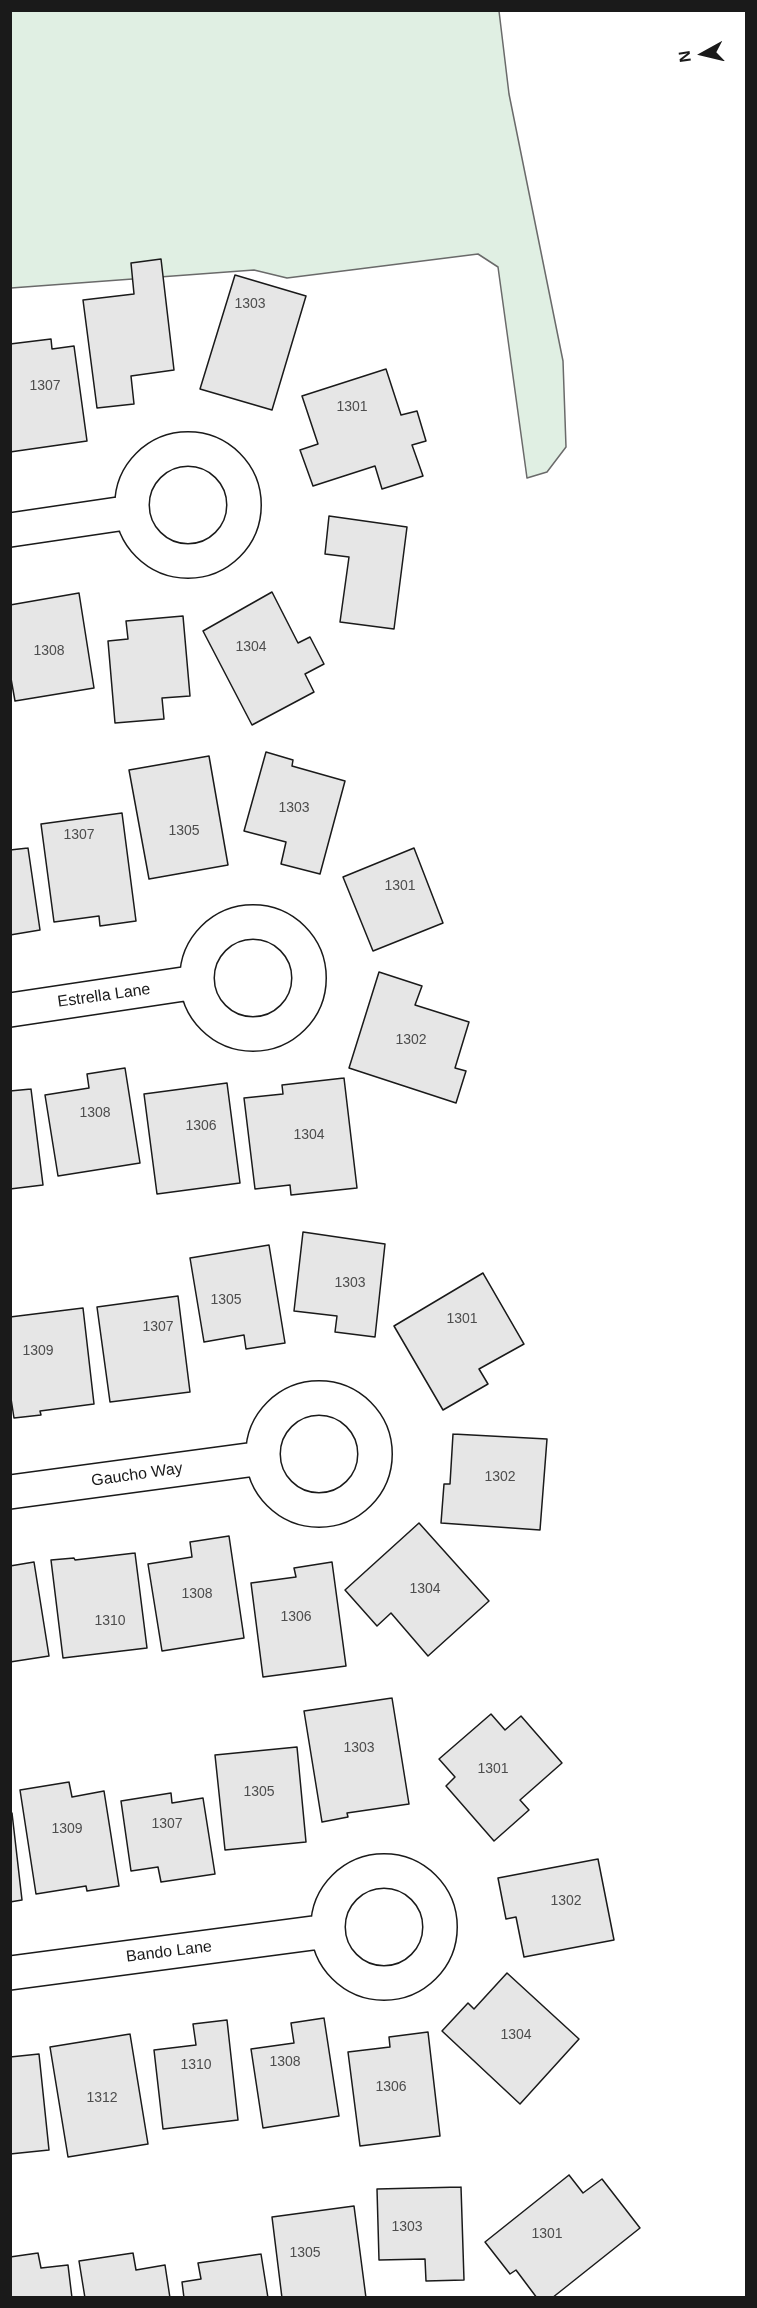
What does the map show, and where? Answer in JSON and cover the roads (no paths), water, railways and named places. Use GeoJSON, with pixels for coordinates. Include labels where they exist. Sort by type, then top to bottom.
{"type":"FeatureCollection","features":[{"type":"Feature","properties":{"kind":"street"},"geometry":{"type":"LineString","coordinates":[[10,530],[132,512]]}},
{"type":"Feature","properties":{"kind":"street","name":"Estrella Lane"},"geometry":{"type":"LineString","coordinates":[[10,1010],[197,982]]}},
{"type":"Feature","properties":{"kind":"street","name":"Gaucho Way"},"geometry":{"type":"LineString","coordinates":[[10,1492],[263,1458]]}},
{"type":"Feature","properties":{"kind":"street","name":"Bando Lane"},"geometry":{"type":"LineString","coordinates":[[10,1973],[328,1931]]}}]}
